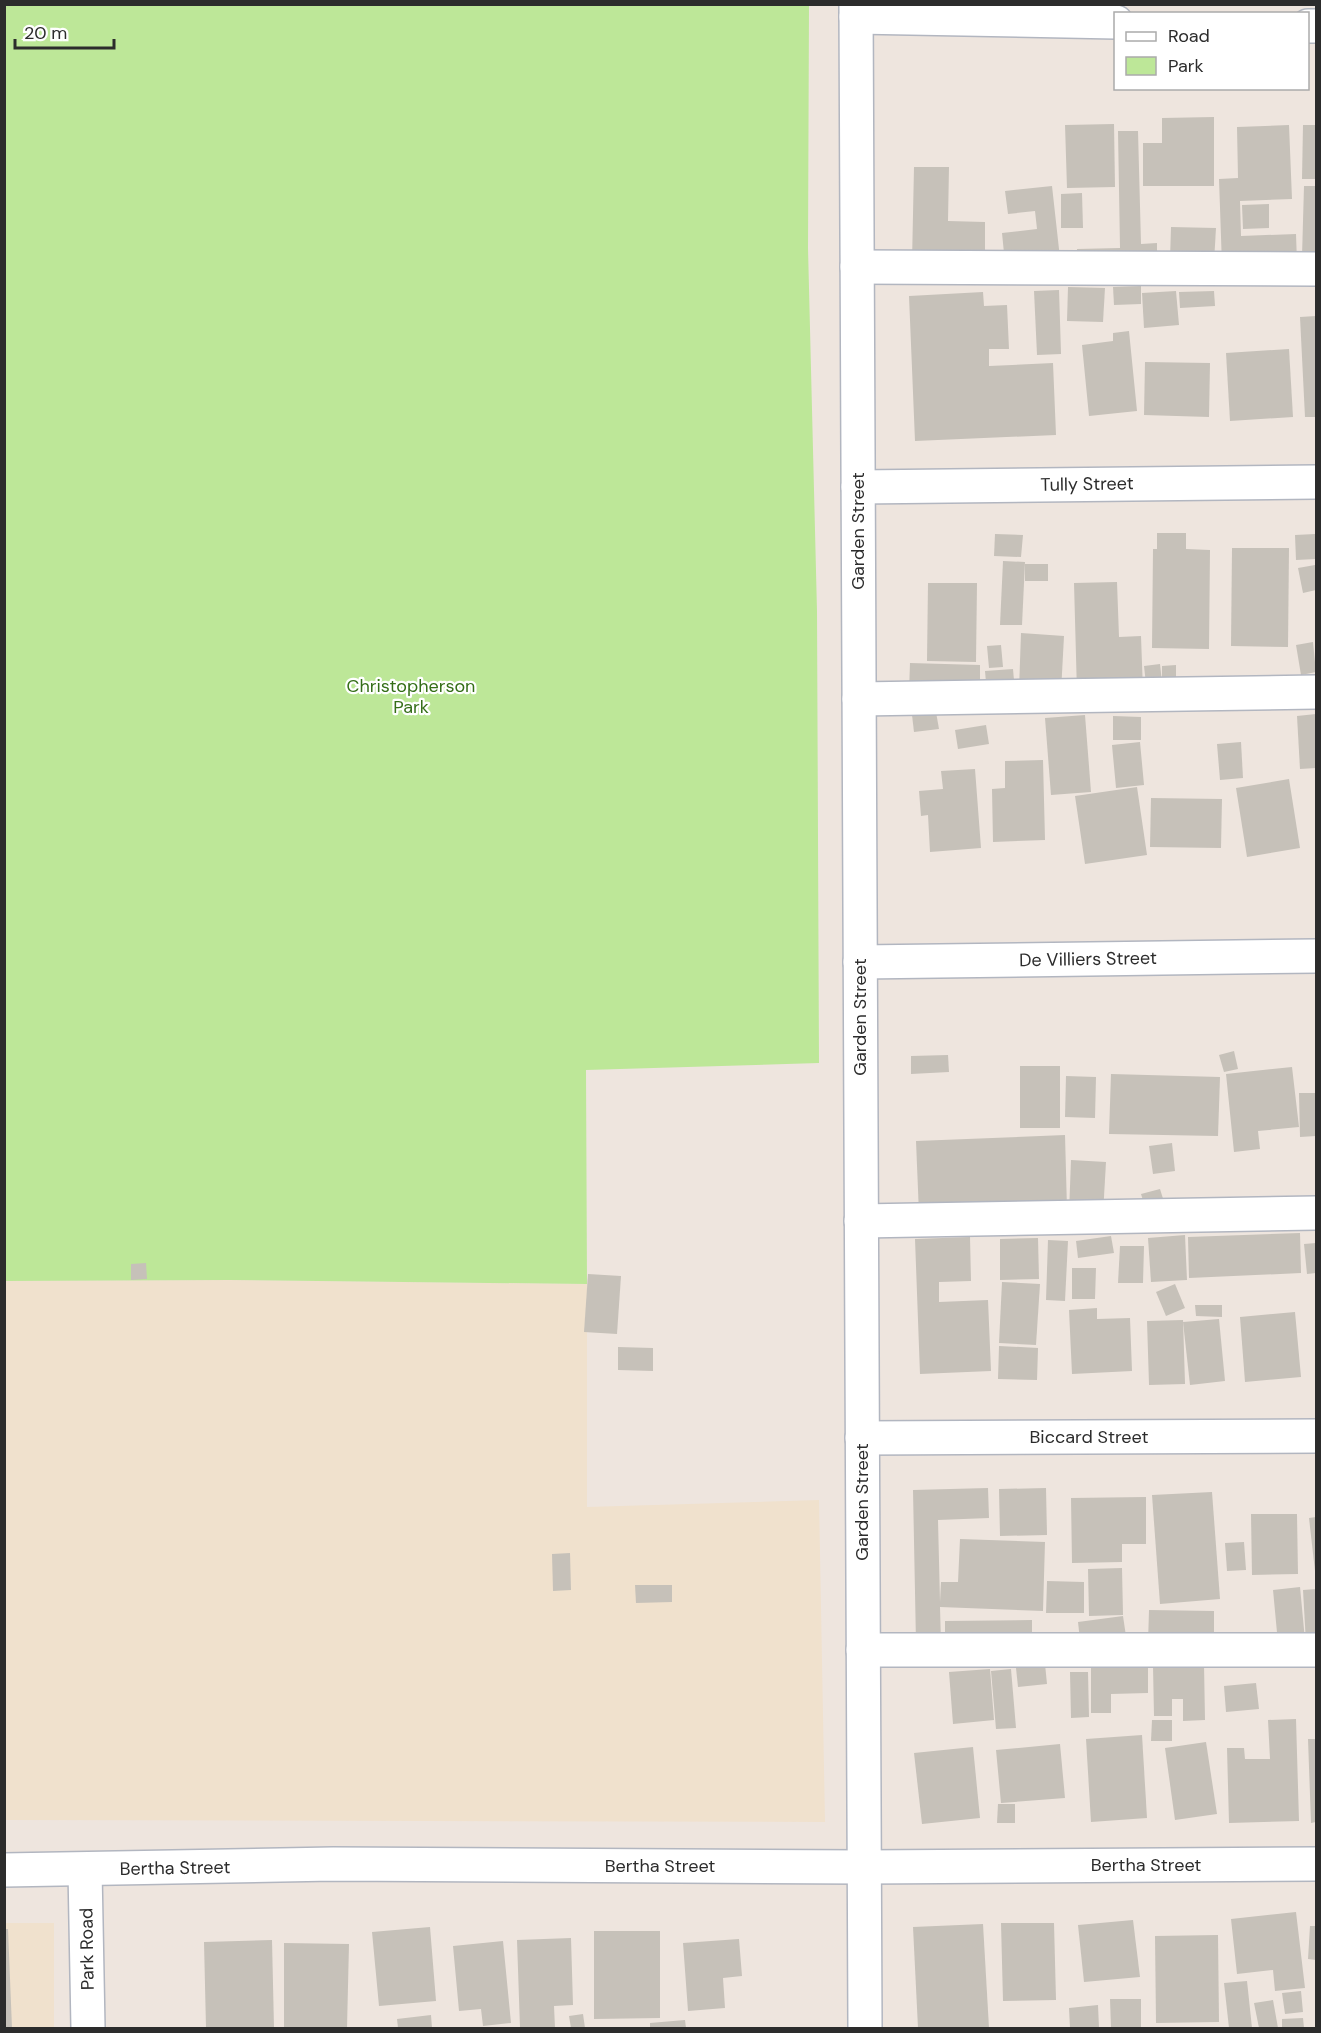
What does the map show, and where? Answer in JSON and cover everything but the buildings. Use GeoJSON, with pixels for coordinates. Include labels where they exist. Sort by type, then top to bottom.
{"type":"FeatureCollection","features":[{"type":"Feature","properties":{"kind":"street"},"geometry":{"type":"LineString","coordinates":[[856,11],[1114,22]]}},
{"type":"Feature","properties":{"kind":"street","name":"Garden Street"},"geometry":{"type":"LineString","coordinates":[[856,11],[865,2028]]}},
{"type":"Feature","properties":{"kind":"street"},"geometry":{"type":"LineString","coordinates":[[857,267],[1317,269]]}},
{"type":"Feature","properties":{"kind":"street","name":"Tully Street"},"geometry":{"type":"LineString","coordinates":[[858,487],[1317,482]]}},
{"type":"Feature","properties":{"kind":"street"},"geometry":{"type":"LineString","coordinates":[[859,699],[1317,692]]}},
{"type":"Feature","properties":{"kind":"street","name":"De Villiers Street"},"geometry":{"type":"LineString","coordinates":[[860,963],[1317,956]]}},
{"type":"Feature","properties":{"kind":"street"},"geometry":{"type":"LineString","coordinates":[[861,1221],[1317,1213]]}},
{"type":"Feature","properties":{"kind":"street","name":"Biccard Street"},"geometry":{"type":"LineString","coordinates":[[862,1438],[1317,1436]]}},
{"type":"Feature","properties":{"kind":"street"},"geometry":{"type":"LineString","coordinates":[[863,1650],[1317,1650]]}},
{"type":"Feature","properties":{"kind":"street","name":"Bertha Street"},"geometry":{"type":"LineString","coordinates":[[4,1870],[333,1864],[864,1867],[1317,1864]]}},
{"type":"Feature","properties":{"kind":"street","name":"Park Road"},"geometry":{"type":"LineString","coordinates":[[85,1870],[88,2028]]}},
{"type":"Feature","properties":{"kind":"shaded area"},"geometry":{"type":"Polygon","coordinates":[[[229,1280],[587,1284],[587,1507],[819,1500],[825,1822],[5,1820],[4,1281],[229,1280]]]}},
{"type":"Feature","properties":{"kind":"shaded area"},"geometry":{"type":"Polygon","coordinates":[[[4,1923],[54,1923],[54,2028],[5,2028],[4,1923]]]}},
{"type":"Feature","properties":{"kind":"green space","name":"Christopherson Park"},"geometry":{"type":"Polygon","coordinates":[[[4,5],[809,5],[808,248],[817,611],[819,1063],[586,1070],[587,1284],[229,1280],[5,1281],[4,5]]]}}]}
